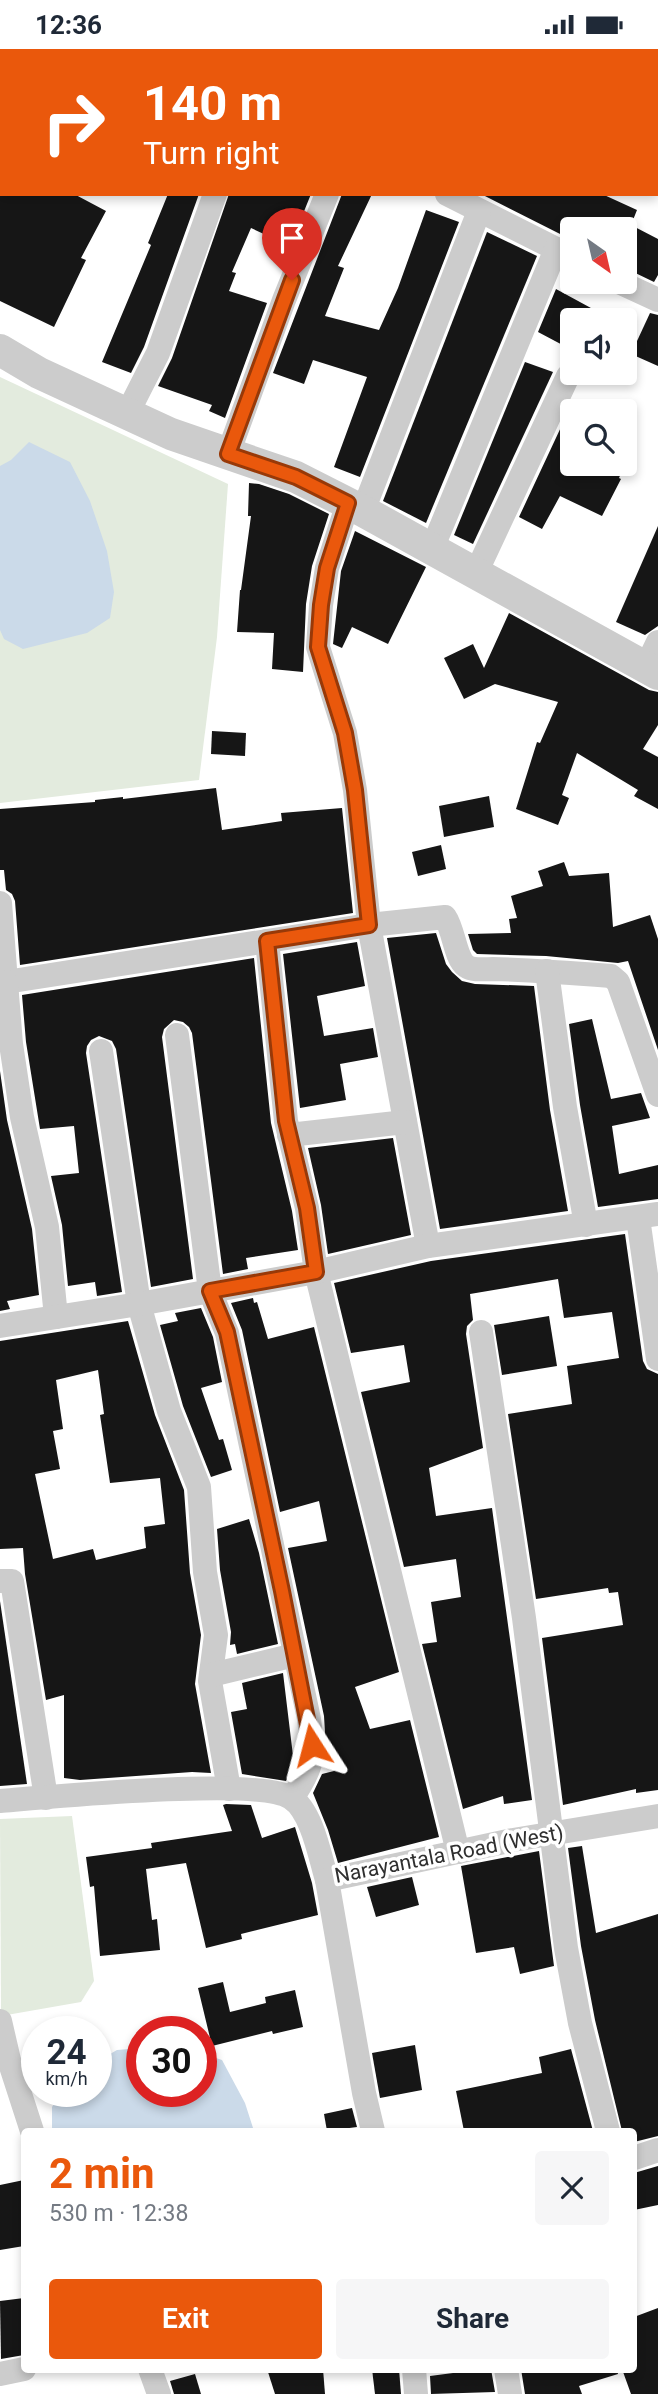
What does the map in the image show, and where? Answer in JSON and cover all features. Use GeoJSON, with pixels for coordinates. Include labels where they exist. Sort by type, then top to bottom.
{"type":"FeatureCollection","features":[{"type":"Feature","properties":{"kind":"street"},"geometry":{"type":"LineString","coordinates":[[127,414],[158,353],[214,196]]}},
{"type":"Feature","properties":{"kind":"street"},"geometry":{"type":"LineString","coordinates":[[228,454],[284,300],[326,196]]}},
{"type":"Feature","properties":{"kind":"street"},"geometry":{"type":"LineString","coordinates":[[451,196],[560,251]]}},
{"type":"Feature","properties":{"kind":"street"},"geometry":{"type":"LineString","coordinates":[[428,1246],[369,925],[355,790],[345,733],[318,647],[327,568],[479,211]]}},
{"type":"Feature","properties":{"kind":"street"},"geometry":{"type":"LineString","coordinates":[[432,549],[560,262]]}},
{"type":"Feature","properties":{"kind":"street"},"geometry":{"type":"LineString","coordinates":[[637,290],[658,300]]}},
{"type":"Feature","properties":{"kind":"street"},"geometry":{"type":"LineString","coordinates":[[0,350],[39,373],[171,433],[296,477],[476,573],[654,661]]}},
{"type":"Feature","properties":{"kind":"street"},"geometry":{"type":"LineString","coordinates":[[476,573],[564,385]]}},
{"type":"Feature","properties":{"kind":"street"},"geometry":{"type":"LineString","coordinates":[[0,903],[11,1044],[22,1117],[47,1227],[56,1317]]}},
{"type":"Feature","properties":{"kind":"street"},"geometry":{"type":"LineString","coordinates":[[6,982],[369,925],[445,918],[450,925],[460,958],[466,966],[476,969],[611,976],[618,982],[658,1095]]}},
{"type":"Feature","properties":{"kind":"street"},"geometry":{"type":"LineString","coordinates":[[267,941],[289,1135],[307,1208],[316,1272],[458,1852]]}},
{"type":"Feature","properties":{"kind":"street"},"geometry":{"type":"LineString","coordinates":[[547,971],[565,1107],[586,1225]]}},
{"type":"Feature","properties":{"kind":"street"},"geometry":{"type":"LineString","coordinates":[[0,1801],[229,1789],[276,1792],[292,1798],[311,1765],[312,1745],[296,1655],[227,1332],[210,1291],[177,1035]]}},
{"type":"Feature","properties":{"kind":"street"},"geometry":{"type":"LineString","coordinates":[[101,1051],[138,1304],[169,1411],[200,1487],[205,1572],[216,1635],[211,1675],[229,1789]]}},
{"type":"Feature","properties":{"kind":"street"},"geometry":{"type":"LineString","coordinates":[[289,1135],[405,1122]]}},
{"type":"Feature","properties":{"kind":"street"},"geometry":{"type":"LineString","coordinates":[[0,1326],[316,1272],[428,1246],[648,1216],[658,1359]]}},
{"type":"Feature","properties":{"kind":"street"},"geometry":{"type":"LineString","coordinates":[[481,1332],[519,1577],[566,1948],[580,2024],[607,2128]]}},
{"type":"Feature","properties":{"kind":"street"},"geometry":{"type":"LineString","coordinates":[[0,1581],[12,1581],[46,1798]]}},
{"type":"Feature","properties":{"kind":"street"},"geometry":{"type":"LineString","coordinates":[[211,1675],[296,1655]]}},
{"type":"Feature","properties":{"kind":"street","name":"Narayantala Road (West)"},"geometry":{"type":"LineString","coordinates":[[292,1798],[307,1816],[327,1880],[458,1852],[658,1816]]}},
{"type":"Feature","properties":{"kind":"street"},"geometry":{"type":"LineString","coordinates":[[327,1880],[372,2128]]}},
{"type":"Feature","properties":{"kind":"street"},"geometry":{"type":"LineString","coordinates":[[0,2021],[9,2060],[31,2128]]}},
{"type":"Feature","properties":{"kind":"street"},"geometry":{"type":"LineString","coordinates":[[637,2157],[658,2150]]}},
{"type":"Feature","properties":{"kind":"street"},"geometry":{"type":"LineString","coordinates":[[0,2374],[21,2370]]}},
{"type":"Feature","properties":{"kind":"street"},"geometry":{"type":"LineString","coordinates":[[151,2373],[159,2394]]}},
{"type":"Feature","properties":{"kind":"street"},"geometry":{"type":"LineString","coordinates":[[414,2373],[416,2394]]}},
{"type":"Feature","properties":{"kind":"street"},"geometry":{"type":"LineString","coordinates":[[507,2373],[510,2394]]}},
{"type":"Feature","properties":{"kind":"shaded area"},"geometry":{"type":"Polygon","coordinates":[[[0,377],[228,484],[217,637],[199,780],[0,803],[0,377]]]}},
{"type":"Feature","properties":{"kind":"shaded area"},"geometry":{"type":"Polygon","coordinates":[[[72,1816],[94,1981],[81,2002],[1,2016],[0,1819],[72,1816]]]}},
{"type":"Feature","properties":{"kind":"water"},"geometry":{"type":"Polygon","coordinates":[[[29,442],[70,462],[90,501],[107,551],[114,592],[110,618],[87,633],[23,649],[4,639],[0,630],[0,466],[11,460],[29,442]]]}},
{"type":"Feature","properties":{"kind":"water"},"geometry":{"type":"Polygon","coordinates":[[[126,2049],[126,2107],[217,2107],[217,2058],[222,2060],[245,2103],[253,2128],[52,2128],[52,2107],[112,2107],[112,2053],[126,2049]]]}},
{"type":"Feature","properties":{"kind":"building"},"geometry":{"type":"Polygon","coordinates":[[[0,196],[78,196],[106,211],[81,258],[86,260],[54,327],[0,301],[0,196]]]}},
{"type":"Feature","properties":{"kind":"building"},"geometry":{"type":"Polygon","coordinates":[[[167,196],[198,196],[144,347],[131,373],[102,362],[151,245],[148,243],[167,196]]]}},
{"type":"Feature","properties":{"kind":"building"},"geometry":{"type":"Polygon","coordinates":[[[228,196],[310,196],[290,246],[251,228],[232,272],[236,273],[229,291],[267,303],[225,418],[209,411],[212,405],[158,386],[172,358],[228,196]]]}},
{"type":"Feature","properties":{"kind":"building"},"geometry":{"type":"Polygon","coordinates":[[[341,196],[371,196],[338,266],[344,268],[325,316],[379,330],[398,288],[426,210],[459,222],[360,477],[334,467],[367,377],[313,360],[304,384],[273,373],[341,196]]]}},
{"type":"Feature","properties":{"kind":"building"},"geometry":{"type":"Polygon","coordinates":[[[485,196],[606,196],[637,210],[634,217],[560,217],[560,234],[485,196]]]}},
{"type":"Feature","properties":{"kind":"building"},"geometry":{"type":"Polygon","coordinates":[[[637,228],[658,239],[658,275],[654,282],[637,274],[637,228]]]}},
{"type":"Feature","properties":{"kind":"building"},"geometry":{"type":"Polygon","coordinates":[[[487,232],[537,256],[426,523],[383,501],[487,232]]]}},
{"type":"Feature","properties":{"kind":"building"},"geometry":{"type":"Polygon","coordinates":[[[556,289],[560,294],[565,294],[591,308],[560,308],[560,344],[538,332],[556,289]]]}},
{"type":"Feature","properties":{"kind":"building"},"geometry":{"type":"Polygon","coordinates":[[[650,313],[658,315],[658,366],[637,357],[637,341],[650,313]]]}},
{"type":"Feature","properties":{"kind":"building"},"geometry":{"type":"Polygon","coordinates":[[[525,362],[553,372],[473,544],[454,535],[525,362]]]}},
{"type":"Feature","properties":{"kind":"building"},"geometry":{"type":"Polygon","coordinates":[[[560,429],[560,476],[620,476],[621,479],[602,516],[560,496],[542,529],[519,517],[560,429]]]}},
{"type":"Feature","properties":{"kind":"building"},"geometry":{"type":"Polygon","coordinates":[[[249,483],[289,494],[329,514],[312,566],[306,604],[303,672],[272,669],[274,633],[237,632],[251,516],[248,516],[249,483]]]}},
{"type":"Feature","properties":{"kind":"building"},"geometry":{"type":"Polygon","coordinates":[[[658,526],[658,626],[645,635],[616,622],[658,526]]]}},
{"type":"Feature","properties":{"kind":"building"},"geometry":{"type":"Polygon","coordinates":[[[355,531],[426,567],[388,644],[352,627],[342,648],[333,644],[341,571],[355,531]]]}},
{"type":"Feature","properties":{"kind":"building"},"geometry":{"type":"Polygon","coordinates":[[[509,613],[649,690],[658,692],[658,725],[643,749],[658,757],[658,809],[634,796],[638,790],[577,753],[562,795],[569,798],[558,825],[516,809],[537,742],[540,743],[558,702],[495,684],[464,699],[444,658],[473,644],[484,668],[509,613]]]}},
{"type":"Feature","properties":{"kind":"building"},"geometry":{"type":"Polygon","coordinates":[[[212,731],[246,733],[245,756],[211,754],[212,731]]]}},
{"type":"Feature","properties":{"kind":"building"},"geometry":{"type":"Polygon","coordinates":[[[216,788],[222,830],[282,821],[281,813],[342,808],[353,913],[20,965],[15,901],[12,894],[6,890],[4,870],[0,870],[0,809],[95,802],[216,788]]]}},
{"type":"Feature","properties":{"kind":"building"},"geometry":{"type":"Polygon","coordinates":[[[489,796],[494,827],[444,837],[439,806],[489,796]]]}},
{"type":"Feature","properties":{"kind":"building"},"geometry":{"type":"Polygon","coordinates":[[[441,845],[446,869],[418,876],[412,852],[441,845]]]}},
{"type":"Feature","properties":{"kind":"building"},"geometry":{"type":"Polygon","coordinates":[[[564,862],[569,876],[609,873],[613,927],[650,915],[658,939],[658,1050],[628,961],[618,963],[546,956],[477,954],[473,950],[468,934],[511,933],[509,919],[517,918],[511,896],[543,886],[538,871],[564,862]]]}},
{"type":"Feature","properties":{"kind":"building"},"geometry":{"type":"Polygon","coordinates":[[[436,933],[446,964],[462,981],[534,986],[550,1110],[568,1211],[440,1229],[387,938],[436,933]]]}},
{"type":"Feature","properties":{"kind":"building"},"geometry":{"type":"Polygon","coordinates":[[[357,942],[365,986],[317,996],[324,1036],[373,1028],[378,1057],[340,1064],[346,1100],[300,1108],[283,954],[357,942]]]}},
{"type":"Feature","properties":{"kind":"building"},"geometry":{"type":"Polygon","coordinates":[[[254,958],[271,1123],[292,1211],[298,1250],[246,1258],[248,1269],[223,1274],[192,1033],[183,1022],[174,1020],[164,1029],[162,1037],[193,1279],[151,1287],[116,1049],[112,1041],[99,1036],[91,1040],[86,1053],[122,1292],[97,1296],[95,1282],[68,1286],[62,1225],[51,1176],[79,1173],[74,1126],[40,1129],[26,1042],[22,995],[254,958]]]}},
{"type":"Feature","properties":{"kind":"building"},"geometry":{"type":"Polygon","coordinates":[[[592,1019],[611,1099],[641,1093],[650,1118],[612,1126],[619,1174],[658,1165],[658,1199],[598,1207],[569,1024],[592,1019]]]}},
{"type":"Feature","properties":{"kind":"building"},"geometry":{"type":"Polygon","coordinates":[[[0,1071],[7,1120],[32,1229],[39,1295],[7,1301],[10,1309],[0,1311],[0,1071]]]}},
{"type":"Feature","properties":{"kind":"building"},"geometry":{"type":"Polygon","coordinates":[[[393,1138],[411,1235],[328,1254],[321,1205],[308,1148],[393,1138]]]}},
{"type":"Feature","properties":{"kind":"building"},"geometry":{"type":"Polygon","coordinates":[[[625,1234],[643,1361],[647,1369],[658,1374],[658,1790],[636,1793],[636,1789],[563,1805],[542,1638],[623,1625],[618,1592],[609,1593],[608,1588],[536,1599],[508,1414],[572,1404],[567,1366],[619,1358],[612,1312],[564,1318],[558,1279],[470,1294],[473,1320],[467,1326],[466,1334],[483,1448],[429,1468],[436,1516],[492,1508],[532,1800],[504,1804],[503,1796],[463,1809],[422,1644],[437,1642],[431,1602],[461,1597],[456,1559],[404,1567],[361,1392],[410,1382],[404,1345],[351,1353],[334,1283],[431,1261],[625,1234]]]}},
{"type":"Feature","properties":{"kind":"building"},"geometry":{"type":"Polygon","coordinates":[[[253,1298],[254,1303],[257,1302],[268,1339],[314,1327],[399,1672],[355,1687],[370,1729],[410,1720],[439,1837],[338,1863],[313,1793],[322,1774],[334,1771],[326,1749],[324,1716],[288,1548],[327,1541],[319,1501],[280,1512],[242,1330],[231,1303],[253,1298]]]}},
{"type":"Feature","properties":{"kind":"building"},"geometry":{"type":"Polygon","coordinates":[[[201,1308],[213,1337],[222,1382],[201,1388],[219,1440],[223,1439],[232,1470],[211,1477],[183,1406],[160,1325],[178,1321],[175,1313],[201,1308]]]}},
{"type":"Feature","properties":{"kind":"building"},"geometry":{"type":"Polygon","coordinates":[[[549,1316],[557,1366],[502,1375],[494,1325],[549,1316]]]}},
{"type":"Feature","properties":{"kind":"building"},"geometry":{"type":"Polygon","coordinates":[[[128,1321],[155,1415],[184,1490],[190,1573],[201,1635],[195,1684],[211,1773],[80,1780],[64,1778],[64,1695],[46,1700],[23,1548],[0,1549],[0,1341],[128,1321]],[[98,1370],[56,1380],[63,1429],[53,1431],[60,1469],[35,1474],[53,1559],[93,1549],[96,1560],[146,1548],[144,1527],[165,1524],[160,1478],[110,1483],[100,1415],[104,1414],[98,1370]]]}},
{"type":"Feature","properties":{"kind":"building"},"geometry":{"type":"Polygon","coordinates":[[[249,1519],[278,1644],[237,1654],[235,1644],[230,1645],[231,1632],[220,1570],[217,1529],[249,1519]]]}},
{"type":"Feature","properties":{"kind":"building"},"geometry":{"type":"Polygon","coordinates":[[[0,1601],[27,1784],[0,1786],[0,1601]]]}},
{"type":"Feature","properties":{"kind":"building"},"geometry":{"type":"Polygon","coordinates":[[[283,1673],[294,1764],[286,1781],[242,1774],[231,1712],[247,1709],[242,1683],[283,1673]]]}},
{"type":"Feature","properties":{"kind":"building"},"geometry":{"type":"Polygon","coordinates":[[[223,1805],[251,1805],[262,1838],[295,1827],[312,1883],[318,1915],[241,1934],[242,1939],[206,1948],[186,1863],[146,1869],[152,1920],[157,1919],[160,1950],[100,1956],[94,1886],[90,1887],[86,1857],[152,1848],[151,1843],[232,1831],[223,1805]]]}},
{"type":"Feature","properties":{"kind":"building"},"geometry":{"type":"Polygon","coordinates":[[[582,1846],[596,1933],[658,1914],[658,2136],[637,2141],[637,2128],[621,2128],[595,2020],[581,1946],[568,1848],[582,1846]]]}},
{"type":"Feature","properties":{"kind":"building"},"geometry":{"type":"Polygon","coordinates":[[[539,1851],[554,1966],[520,1974],[514,1947],[476,1953],[461,1866],[539,1851]]]}},
{"type":"Feature","properties":{"kind":"building"},"geometry":{"type":"Polygon","coordinates":[[[412,1877],[419,1905],[376,1917],[367,1887],[412,1877]]]}},
{"type":"Feature","properties":{"kind":"building"},"geometry":{"type":"Polygon","coordinates":[[[223,1982],[230,2012],[266,2003],[265,1997],[295,1990],[303,2027],[273,2034],[272,2031],[217,2045],[217,2016],[205,2016],[198,1988],[223,1982]]]}},
{"type":"Feature","properties":{"kind":"building"},"geometry":{"type":"Polygon","coordinates":[[[415,2045],[422,2090],[380,2098],[372,2053],[415,2045]]]}},
{"type":"Feature","properties":{"kind":"building"},"geometry":{"type":"Polygon","coordinates":[[[571,2049],[592,2128],[463,2128],[456,2091],[542,2073],[539,2057],[571,2049]]]}},
{"type":"Feature","properties":{"kind":"building"},"geometry":{"type":"Polygon","coordinates":[[[352,2108],[357,2127],[326,2128],[324,2114],[352,2108]]]}},
{"type":"Feature","properties":{"kind":"building"},"geometry":{"type":"Polygon","coordinates":[[[658,2166],[658,2205],[637,2209],[637,2172],[658,2166]]]}},
{"type":"Feature","properties":{"kind":"building"},"geometry":{"type":"Polygon","coordinates":[[[21,2181],[21,2246],[0,2250],[0,2185],[21,2181]]]}},
{"type":"Feature","properties":{"kind":"building"},"geometry":{"type":"Polygon","coordinates":[[[21,2298],[21,2356],[1,2359],[0,2301],[21,2298]]]}},
{"type":"Feature","properties":{"kind":"building"},"geometry":{"type":"Polygon","coordinates":[[[658,2308],[658,2394],[631,2394],[623,2373],[637,2373],[637,2316],[658,2308]]]}},
{"type":"Feature","properties":{"kind":"building"},"geometry":{"type":"Polygon","coordinates":[[[268,2373],[323,2373],[325,2394],[275,2394],[268,2373]]]}},
{"type":"Feature","properties":{"kind":"building"},"geometry":{"type":"Polygon","coordinates":[[[372,2373],[399,2373],[401,2394],[375,2394],[372,2373]]]}},
{"type":"Feature","properties":{"kind":"building"},"geometry":{"type":"Polygon","coordinates":[[[492,2373],[495,2392],[431,2394],[430,2376],[492,2373]]]}},
{"type":"Feature","properties":{"kind":"building"},"geometry":{"type":"Polygon","coordinates":[[[522,2373],[618,2373],[579,2386],[582,2394],[525,2394],[522,2373]]]}},
{"type":"Feature","properties":{"kind":"building"},"geometry":{"type":"Polygon","coordinates":[[[195,2374],[201,2394],[174,2394],[170,2381],[195,2374]]]}},
{"type":"Feature","properties":{"kind":"route"},"geometry":{"type":"LineString","coordinates":[[292,280],[228,454],[296,477],[348,503],[327,568],[318,647],[345,733],[355,790],[369,925],[267,941],[286,1121],[307,1208],[316,1272],[210,1291],[227,1332],[309,1719],[312,1745]]}}]}
